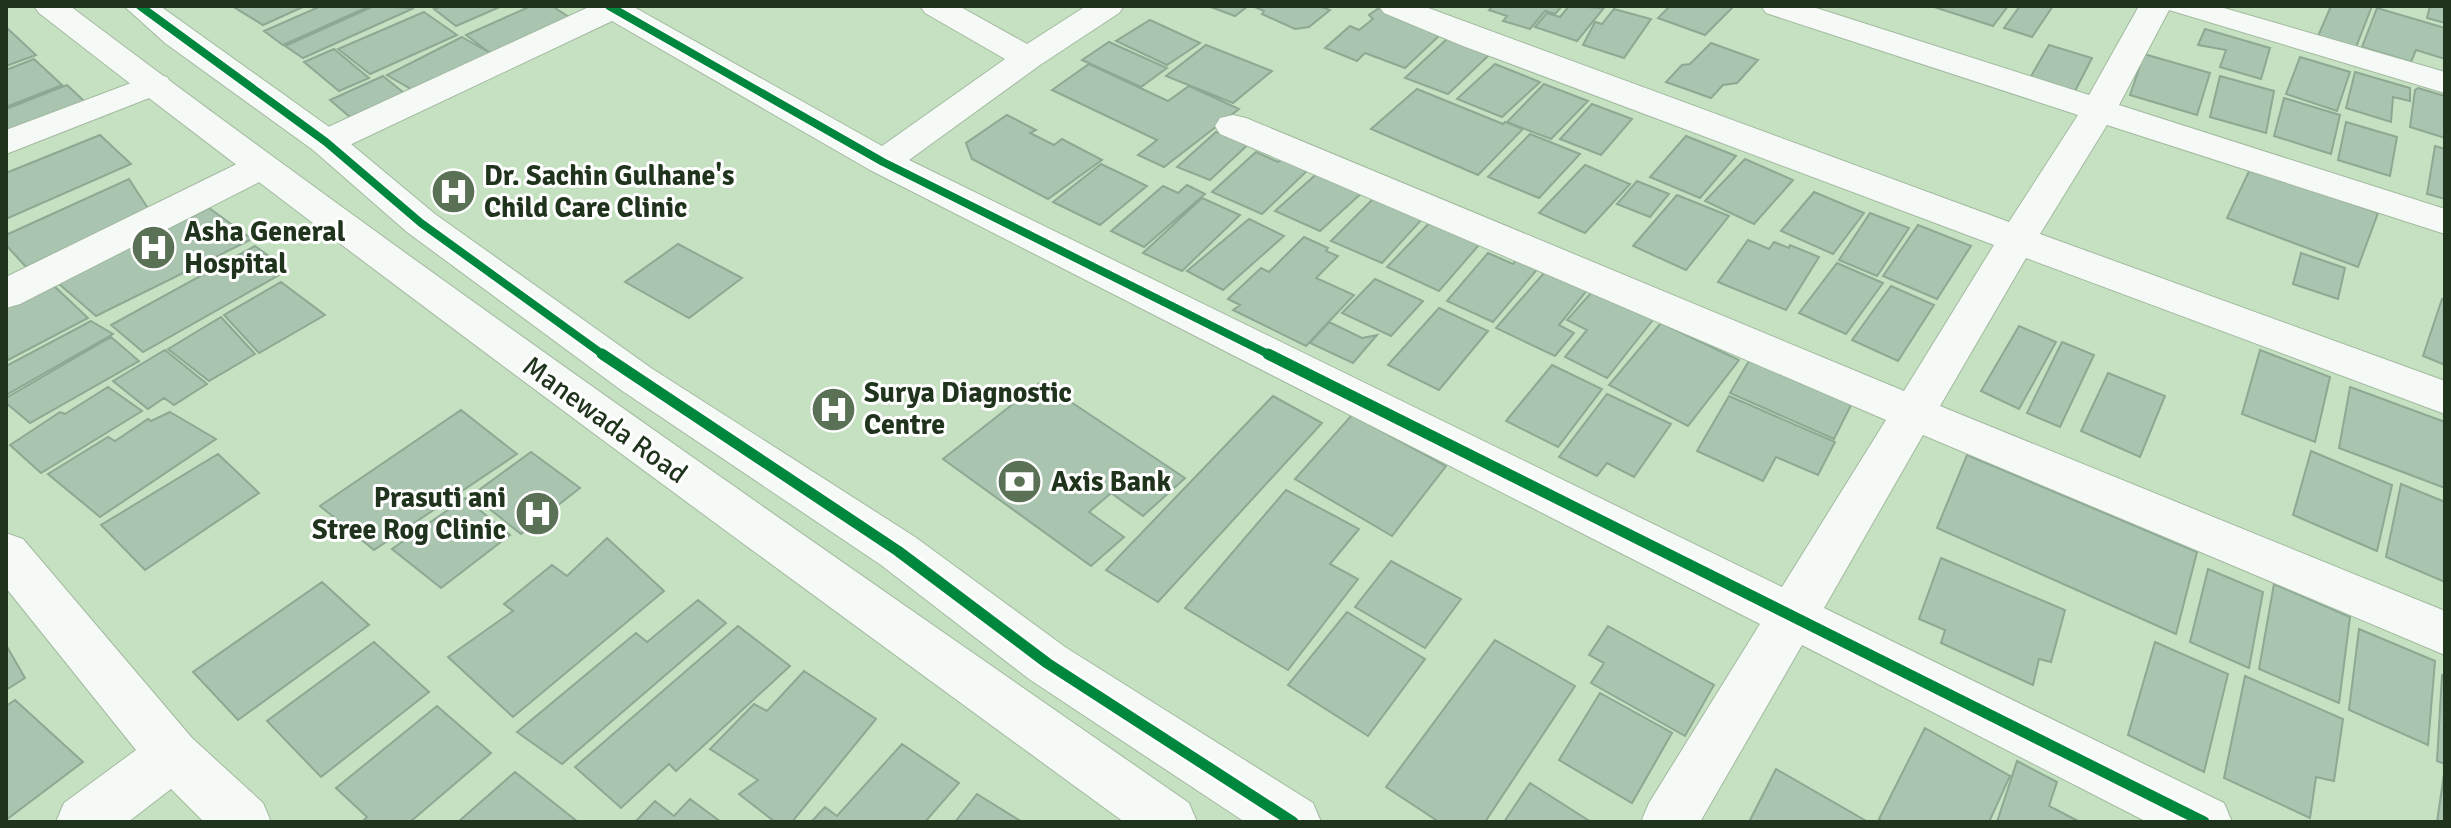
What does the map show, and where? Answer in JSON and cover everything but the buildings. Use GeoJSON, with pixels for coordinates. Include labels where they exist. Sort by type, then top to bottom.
{"type":"FeatureCollection","features":[{"type":"Feature","properties":{"kind":"street","name":"Manewada Road"},"geometry":{"type":"LineString","coordinates":[[50,6],[260,167],[563,390],[1169,822]]}},
{"type":"Feature","properties":{"kind":"street"},"geometry":{"type":"LineString","coordinates":[[140,6],[326,142],[421,223],[636,379],[898,551],[1047,663],[1293,822]]}},
{"type":"Feature","properties":{"kind":"street"},"geometry":{"type":"LineString","coordinates":[[936,6],[1028,58]]}},
{"type":"Feature","properties":{"kind":"street"},"geometry":{"type":"LineString","coordinates":[[883,162],[1028,58],[1108,6]]}},
{"type":"Feature","properties":{"kind":"street"},"geometry":{"type":"LineString","coordinates":[[1395,6],[1475,39],[2016,241],[2445,398]]}},
{"type":"Feature","properties":{"kind":"street"},"geometry":{"type":"LineString","coordinates":[[1777,6],[2445,222]]}},
{"type":"Feature","properties":{"kind":"street"},"geometry":{"type":"LineString","coordinates":[[326,142],[611,7],[883,162],[2204,822]]}},
{"type":"Feature","properties":{"kind":"street"},"geometry":{"type":"LineString","coordinates":[[1669,822],[2016,241],[2099,109],[2155,8],[2445,83]]}},
{"type":"Feature","properties":{"kind":"street"},"geometry":{"type":"LineString","coordinates":[[6,143],[155,84]]}},
{"type":"Feature","properties":{"kind":"street"},"geometry":{"type":"LineString","coordinates":[[1233,126],[2445,633]]}},
{"type":"Feature","properties":{"kind":"street"},"geometry":{"type":"LineString","coordinates":[[6,294],[260,167]]}},
{"type":"Feature","properties":{"kind":"street"},"geometry":{"type":"LineString","coordinates":[[6,553],[173,755],[243,822]]}},
{"type":"Feature","properties":{"kind":"street"},"geometry":{"type":"LineString","coordinates":[[84,822],[173,755]]}},
{"type":"Feature","properties":{"kind":"cycle path"},"geometry":{"type":"LineString","coordinates":[[140,6],[326,142],[421,223],[636,379],[898,551],[1047,663],[1293,822]]}},
{"type":"Feature","properties":{"kind":"cycle path"},"geometry":{"type":"LineString","coordinates":[[609,6],[883,162],[2204,822]]}},
{"type":"Feature","properties":{"kind":"place","name":"Dr. Sachin Gulhane's Child Care Clinic"},"geometry":{"type":"Point","coordinates":[453,192]}},
{"type":"Feature","properties":{"kind":"place","name":"Asha General Hospital"},"geometry":{"type":"Point","coordinates":[153,248]}},
{"type":"Feature","properties":{"kind":"place","name":"Surya Diagnostic Centre"},"geometry":{"type":"Point","coordinates":[833,409]}},
{"type":"Feature","properties":{"kind":"place","name":"Axis Bank"},"geometry":{"type":"Point","coordinates":[1020,482]}},
{"type":"Feature","properties":{"kind":"place","name":"Prasuti ani Stree Rog Clinic"},"geometry":{"type":"Point","coordinates":[537,514]}}]}
